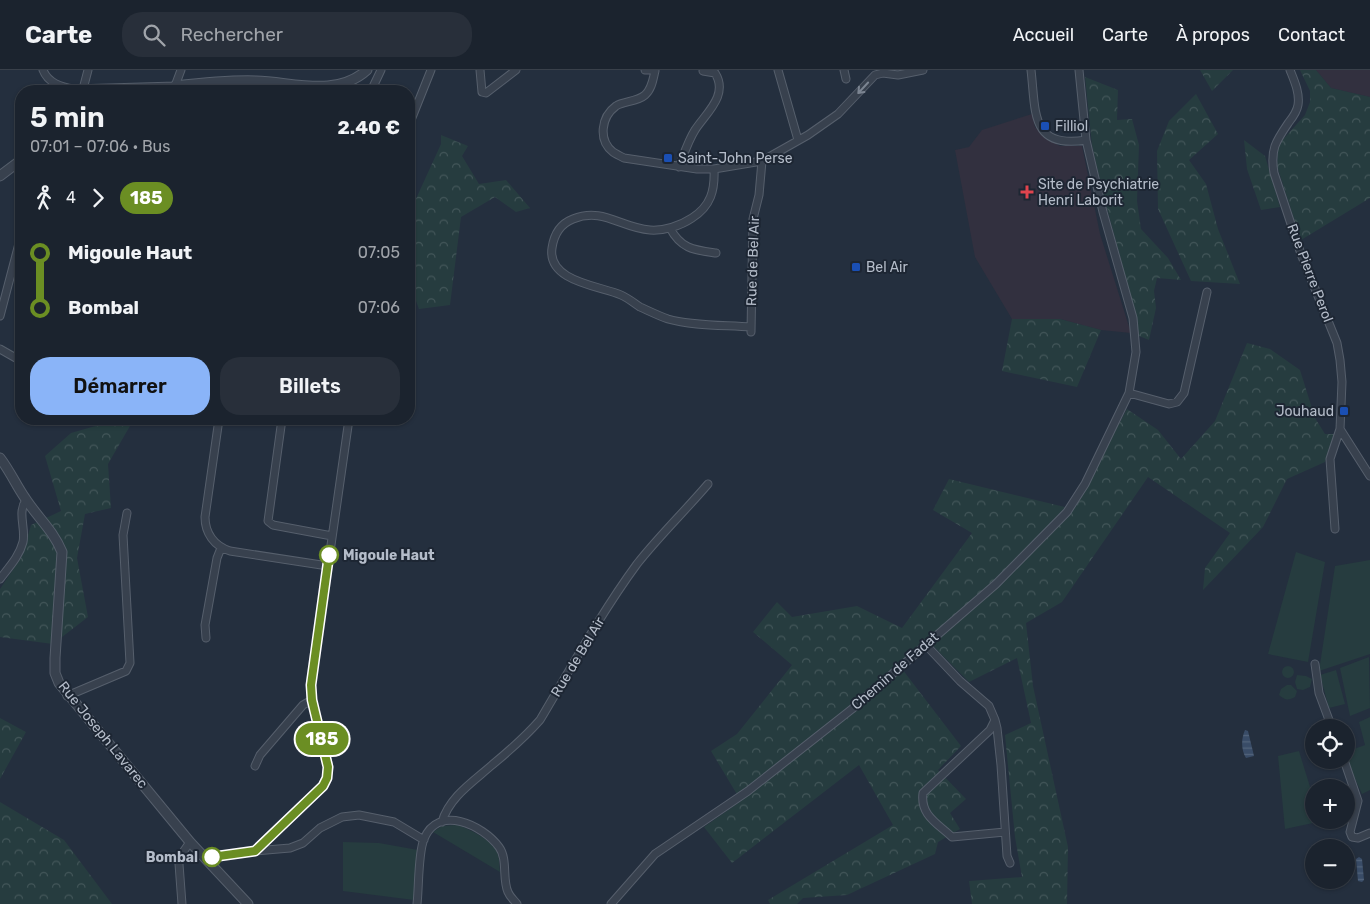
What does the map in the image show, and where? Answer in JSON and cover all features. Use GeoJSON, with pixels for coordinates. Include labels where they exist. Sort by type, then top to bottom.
{"type":"FeatureCollection","features":[{"type":"Feature","properties":{"kind":"street"},"geometry":{"type":"LineString","coordinates":[[43,70],[47,78],[60,85]]}},
{"type":"Feature","properties":{"kind":"street"},"geometry":{"type":"LineString","coordinates":[[83,85],[88,70]]}},
{"type":"Feature","properties":{"kind":"street"},"geometry":{"type":"LineString","coordinates":[[175,85],[181,70]]}},
{"type":"Feature","properties":{"kind":"street"},"geometry":{"type":"LineString","coordinates":[[205,85],[247,81],[290,85],[334,85],[355,80],[367,70]]}},
{"type":"Feature","properties":{"kind":"street"},"geometry":{"type":"LineString","coordinates":[[374,85],[381,70]]}},
{"type":"Feature","properties":{"kind":"street"},"geometry":{"type":"LineString","coordinates":[[415,110],[431,70]]}},
{"type":"Feature","properties":{"kind":"street"},"geometry":{"type":"LineString","coordinates":[[480,70],[480,88],[482,92],[486,93],[516,70]]}},
{"type":"Feature","properties":{"kind":"street"},"geometry":{"type":"LineString","coordinates":[[645,70],[655,70],[652,85],[645,95],[634,101],[618,105],[608,113],[603,123],[603,135],[606,144],[613,152],[624,158],[697,169],[714,169],[762,161],[838,114],[875,75],[883,73],[898,75],[923,70]]}},
{"type":"Feature","properties":{"kind":"street"},"geometry":{"type":"LineString","coordinates":[[778,70],[798,140]]}},
{"type":"Feature","properties":{"kind":"street"},"geometry":{"type":"LineString","coordinates":[[844,70],[846,79]]}},
{"type":"Feature","properties":{"kind":"street"},"geometry":{"type":"LineString","coordinates":[[1031,70],[1038,122],[1044,131],[1051,138],[1058,141],[1073,142],[1086,140]]}},
{"type":"Feature","properties":{"kind":"street","name":"Chemin de Fadat"},"geometry":{"type":"LineString","coordinates":[[611,904],[655,854],[755,785],[852,709],[996,584],[1067,512],[1086,484],[1128,393],[1136,352],[1133,318],[1103,212],[1086,140],[1079,70]]}},
{"type":"Feature","properties":{"kind":"street","name":"Rue Pierre Perol"},"geometry":{"type":"LineString","coordinates":[[1290,70],[1297,89],[1299,104],[1295,114],[1273,146],[1272,161],[1274,173],[1301,254],[1337,344],[1340,360],[1342,382],[1340,429],[1330,459],[1335,528]]}},
{"type":"Feature","properties":{"kind":"street"},"geometry":{"type":"LineString","coordinates":[[679,166],[696,129],[713,108],[718,95],[719,79],[715,74],[704,72]]}},
{"type":"Feature","properties":{"kind":"street","name":"Rue de Bel Air"},"geometry":{"type":"LineString","coordinates":[[670,228],[651,230],[634,227],[593,214],[582,215],[568,221],[558,230],[552,251],[556,264],[563,272],[577,282],[621,295],[640,307],[669,319],[751,329],[753,219],[759,194],[762,161]]}},
{"type":"Feature","properties":{"kind":"street"},"geometry":{"type":"LineString","coordinates":[[0,176],[15,165]]}},
{"type":"Feature","properties":{"kind":"street"},"geometry":{"type":"LineString","coordinates":[[714,169],[713,191],[708,204],[687,221],[670,228],[680,242],[689,248],[716,253]]}},
{"type":"Feature","properties":{"kind":"street"},"geometry":{"type":"LineString","coordinates":[[0,316],[15,259]]}},
{"type":"Feature","properties":{"kind":"street"},"geometry":{"type":"LineString","coordinates":[[1128,393],[1169,404],[1177,402],[1184,393],[1207,292]]}},
{"type":"Feature","properties":{"kind":"street"},"geometry":{"type":"LineString","coordinates":[[0,349],[15,358]]}},
{"type":"Feature","properties":{"kind":"street"},"geometry":{"type":"LineString","coordinates":[[218,425],[205,526],[212,539],[221,548],[328,566]]}},
{"type":"Feature","properties":{"kind":"street"},"geometry":{"type":"LineString","coordinates":[[281,425],[268,521],[272,526],[332,536]]}},
{"type":"Feature","properties":{"kind":"street"},"geometry":{"type":"LineString","coordinates":[[255,851],[323,786],[327,778],[328,767],[312,700],[311,685],[348,425]]}},
{"type":"Feature","properties":{"kind":"street"},"geometry":{"type":"LineString","coordinates":[[1340,429],[1370,476]]}},
{"type":"Feature","properties":{"kind":"street","name":"Rue Joseph Lavarec"},"geometry":{"type":"LineString","coordinates":[[0,458],[26,500],[56,537],[62,552],[56,673],[59,683],[67,696],[190,842],[248,904]]}},
{"type":"Feature","properties":{"kind":"street","name":"Rue de Bel Air"},"geometry":{"type":"LineString","coordinates":[[442,822],[444,813],[456,797],[526,736],[540,720],[610,604],[636,566],[663,532],[708,484]]}},
{"type":"Feature","properties":{"kind":"street"},"geometry":{"type":"LineString","coordinates":[[0,579],[19,555],[23,540],[21,509],[26,500]]}},
{"type":"Feature","properties":{"kind":"street"},"geometry":{"type":"LineString","coordinates":[[67,696],[126,671],[130,663],[123,535],[128,513]]}},
{"type":"Feature","properties":{"kind":"street"},"geometry":{"type":"LineString","coordinates":[[206,638],[205,625],[217,558],[221,548]]}},
{"type":"Feature","properties":{"kind":"street"},"geometry":{"type":"LineString","coordinates":[[926,644],[960,681],[989,706],[993,712],[997,728],[1001,765],[1007,856],[1010,863]]}},
{"type":"Feature","properties":{"kind":"street"},"geometry":{"type":"LineString","coordinates":[[1316,664],[1319,693],[1329,719]]}},
{"type":"Feature","properties":{"kind":"street"},"geometry":{"type":"LineString","coordinates":[[255,766],[260,755],[303,705],[312,700]]}},
{"type":"Feature","properties":{"kind":"street"},"geometry":{"type":"LineString","coordinates":[[995,720],[990,730],[923,793],[922,803],[925,812],[952,837],[1005,832]]}},
{"type":"Feature","properties":{"kind":"street"},"geometry":{"type":"LineString","coordinates":[[1348,769],[1358,801],[1350,832],[1352,837],[1358,838],[1370,833]]}},
{"type":"Feature","properties":{"kind":"street"},"geometry":{"type":"LineString","coordinates":[[206,859],[255,851],[290,848],[303,843],[320,828],[342,817],[359,815],[394,822],[424,840]]}},
{"type":"Feature","properties":{"kind":"street"},"geometry":{"type":"LineString","coordinates":[[417,904],[424,840],[430,829],[442,822],[452,820],[464,822],[479,830],[500,848],[503,858],[505,882],[509,894],[517,904]]}},
{"type":"Feature","properties":{"kind":"street"},"geometry":{"type":"LineString","coordinates":[[269,838],[277,847],[282,849]]}},
{"type":"Feature","properties":{"kind":"street"},"geometry":{"type":"LineString","coordinates":[[182,904],[179,864],[181,855],[190,842]]}},
{"type":"Feature","properties":{"kind":"shaded area"},"geometry":{"type":"Polygon","coordinates":[[[1316,70],[1370,70],[1370,97],[1331,88],[1316,70]]]}},
{"type":"Feature","properties":{"kind":"shaded area","name":"Site de Psychiatrie Henri Laborit"},"geometry":{"type":"Polygon","coordinates":[[[1032,114],[1035,127],[1046,139],[1060,146],[1082,146],[1100,234],[1131,333],[1101,330],[1060,319],[1012,319],[975,257],[955,150],[969,147],[982,130],[1032,114]]]}},
{"type":"Feature","properties":{"kind":"green space"},"geometry":{"type":"Polygon","coordinates":[[[1200,70],[1233,70],[1212,91],[1200,70]]]}},
{"type":"Feature","properties":{"kind":"green space"},"geometry":{"type":"Polygon","coordinates":[[[1300,70],[1316,70],[1331,88],[1370,97],[1370,198],[1301,240],[1277,166],[1278,145],[1305,115],[1310,102],[1310,91],[1300,70]]]}},
{"type":"Feature","properties":{"kind":"green space"},"geometry":{"type":"Polygon","coordinates":[[[1085,77],[1118,90],[1117,120],[1132,119],[1139,145],[1137,201],[1141,229],[1168,258],[1181,280],[1157,278],[1154,291],[1156,308],[1149,340],[1139,336],[1137,320],[1104,197],[1092,145],[1085,77]]]}},
{"type":"Feature","properties":{"kind":"green space"},"geometry":{"type":"Polygon","coordinates":[[[1196,94],[1218,134],[1189,160],[1206,184],[1218,229],[1240,284],[1191,281],[1158,209],[1157,151],[1169,121],[1196,94]]]}},
{"type":"Feature","properties":{"kind":"green space"},"geometry":{"type":"Polygon","coordinates":[[[441,135],[468,146],[462,156],[479,184],[506,180],[530,208],[516,212],[495,197],[461,217],[450,305],[419,309],[415,298],[415,201],[441,144],[441,135]]]}},
{"type":"Feature","properties":{"kind":"green space"},"geometry":{"type":"Polygon","coordinates":[[[1244,140],[1265,156],[1280,207],[1261,210],[1247,169],[1244,140]]]}},
{"type":"Feature","properties":{"kind":"green space"},"geometry":{"type":"Polygon","coordinates":[[[1012,319],[1060,319],[1101,330],[1077,387],[1002,371],[1012,319]]]}},
{"type":"Feature","properties":{"kind":"green space"},"geometry":{"type":"Polygon","coordinates":[[[1247,343],[1270,349],[1300,370],[1315,418],[1325,434],[1334,434],[1325,462],[1287,479],[1263,527],[1203,590],[1205,568],[1230,533],[1148,477],[1062,602],[1026,623],[1033,686],[1068,847],[1067,904],[972,904],[969,881],[1022,877],[1015,837],[1005,735],[1031,723],[1017,658],[969,682],[927,640],[899,665],[961,746],[938,770],[966,799],[950,813],[960,829],[938,842],[935,854],[847,895],[803,898],[797,904],[770,904],[768,900],[893,825],[859,765],[732,863],[704,827],[741,801],[711,751],[737,734],[792,665],[753,632],[777,602],[792,617],[857,606],[902,628],[972,533],[933,510],[949,479],[1073,509],[1127,409],[1158,430],[1181,459],[1215,421],[1247,343]]]}},
{"type":"Feature","properties":{"kind":"green space"},"geometry":{"type":"Polygon","coordinates":[[[99,425],[131,425],[108,464],[111,508],[85,514],[77,558],[88,617],[53,644],[0,637],[0,589],[22,556],[31,525],[61,511],[45,456],[71,433],[99,425]]]}},
{"type":"Feature","properties":{"kind":"green space"},"geometry":{"type":"Polygon","coordinates":[[[1296,552],[1325,562],[1308,662],[1268,654],[1296,552]]]}},
{"type":"Feature","properties":{"kind":"green space"},"geometry":{"type":"Polygon","coordinates":[[[1370,560],[1370,654],[1319,671],[1335,566],[1370,560]]]}},
{"type":"Feature","properties":{"kind":"green space"},"geometry":{"type":"Polygon","coordinates":[[[1369,657],[1370,708],[1350,716],[1340,668],[1369,657]]]}},
{"type":"Feature","properties":{"kind":"green space"},"geometry":{"type":"Polygon","coordinates":[[[1286,666],[1290,666],[1294,672],[1290,678],[1286,678],[1282,674],[1282,670],[1286,666]]]}},
{"type":"Feature","properties":{"kind":"green space"},"geometry":{"type":"Polygon","coordinates":[[[1336,670],[1345,704],[1329,708],[1320,675],[1336,670]]]}},
{"type":"Feature","properties":{"kind":"green space"},"geometry":{"type":"Polygon","coordinates":[[[1297,675],[1312,679],[1310,687],[1303,690],[1297,689],[1295,682],[1297,675]]]}},
{"type":"Feature","properties":{"kind":"green space"},"geometry":{"type":"Polygon","coordinates":[[[1291,685],[1297,691],[1295,697],[1285,699],[1279,695],[1281,689],[1291,685]]]}},
{"type":"Feature","properties":{"kind":"green space"},"geometry":{"type":"Polygon","coordinates":[[[1370,717],[1370,790],[1362,794],[1351,769],[1355,769],[1355,749],[1365,745],[1359,722],[1370,717]]]}},
{"type":"Feature","properties":{"kind":"green space"},"geometry":{"type":"Polygon","coordinates":[[[0,718],[26,732],[0,779],[0,718]]]}},
{"type":"Feature","properties":{"kind":"green space"},"geometry":{"type":"Polygon","coordinates":[[[1299,751],[1308,779],[1305,779],[1305,825],[1285,829],[1278,756],[1299,751]]]}},
{"type":"Feature","properties":{"kind":"green space"},"geometry":{"type":"Polygon","coordinates":[[[0,802],[64,840],[112,904],[0,904],[0,802]]]}},
{"type":"Feature","properties":{"kind":"green space"},"geometry":{"type":"Polygon","coordinates":[[[457,825],[479,835],[494,847],[499,857],[500,872],[433,832],[442,826],[457,825]]]}},
{"type":"Feature","properties":{"kind":"green space"},"geometry":{"type":"Polygon","coordinates":[[[343,842],[379,843],[418,850],[414,900],[343,891],[343,842]]]}},
{"type":"Feature","properties":{"kind":"water"},"geometry":{"type":"Polygon","coordinates":[[[1245,730],[1248,731],[1254,756],[1246,758],[1242,744],[1245,730]]]}},
{"type":"Feature","properties":{"kind":"water"},"geometry":{"type":"Polygon","coordinates":[[[1359,857],[1362,859],[1364,880],[1362,882],[1358,881],[1356,859],[1359,857]]]}},
{"type":"Feature","properties":{"kind":"bus line","name":"185"},"geometry":{"type":"LineString","coordinates":[[212,857],[255,851],[323,786],[327,778],[328,767],[312,700],[311,685],[329,555]]}},
{"type":"Feature","properties":{"kind":"place","name":"Filliol"},"geometry":{"type":"Point","coordinates":[1045,126]}},
{"type":"Feature","properties":{"kind":"place","name":"Saint-John Perse"},"geometry":{"type":"Point","coordinates":[668,158]}},
{"type":"Feature","properties":{"kind":"place","name":"Site de Psychiatrie Henri Laborit"},"geometry":{"type":"Point","coordinates":[1027,192]}},
{"type":"Feature","properties":{"kind":"place","name":"Bel Air"},"geometry":{"type":"Point","coordinates":[856,267]}},
{"type":"Feature","properties":{"kind":"place","name":"Jouhaud"},"geometry":{"type":"Point","coordinates":[1344,411]}},
{"type":"Feature","properties":{"kind":"place","name":"Migoule Haut"},"geometry":{"type":"Point","coordinates":[329,555]}},
{"type":"Feature","properties":{"kind":"place","name":"Bombal"},"geometry":{"type":"Point","coordinates":[212,857]}}]}
